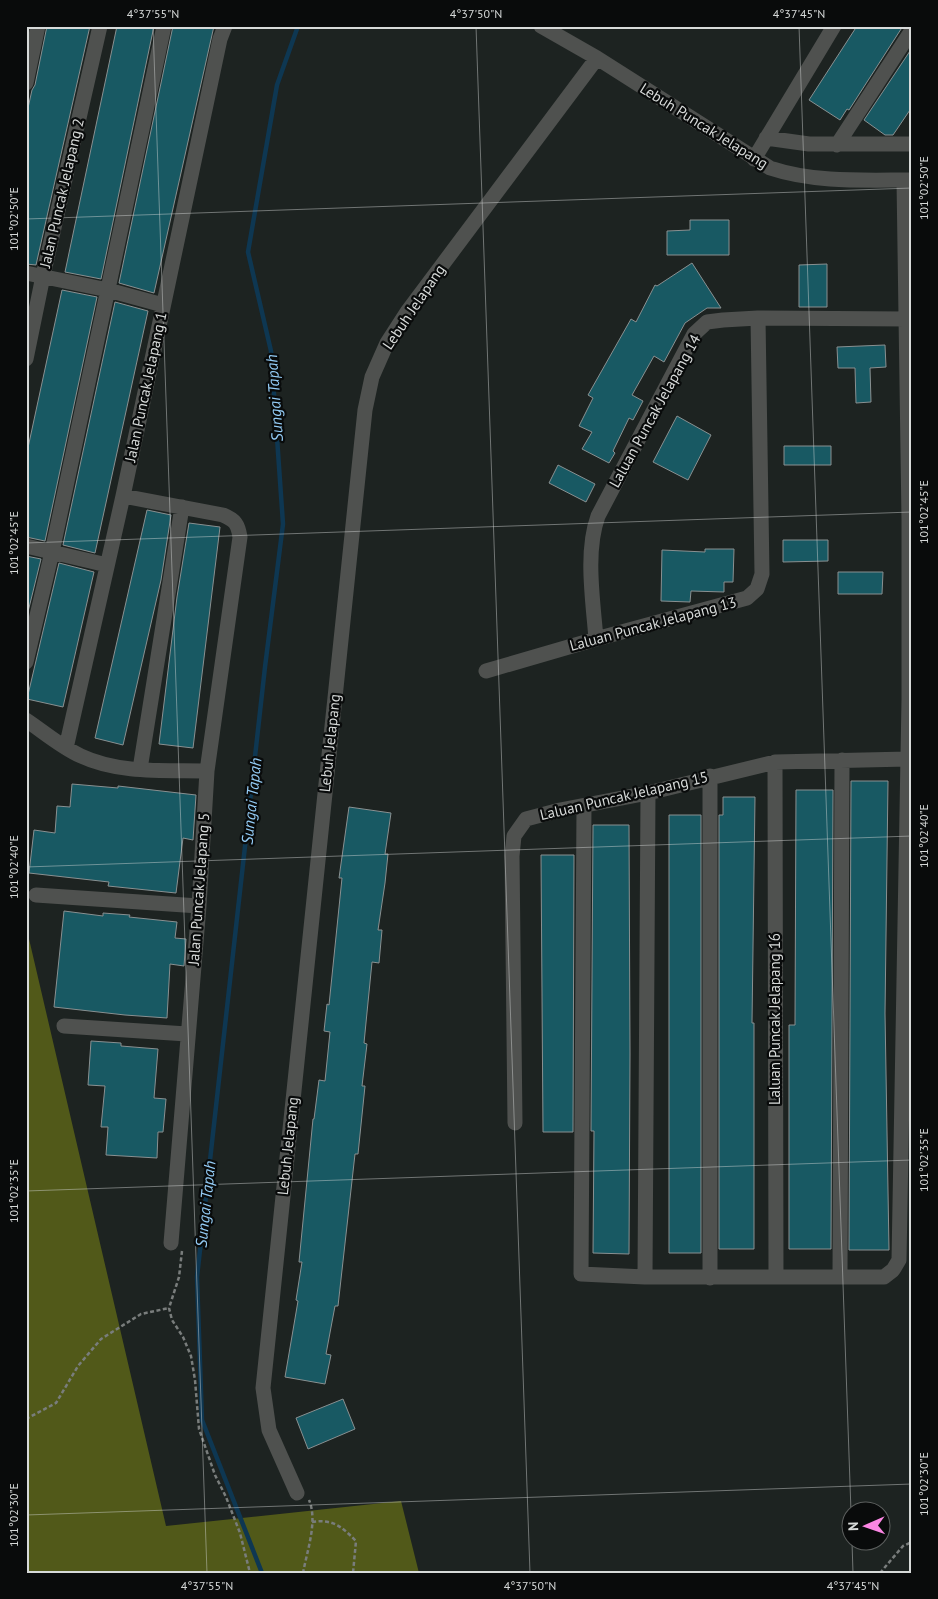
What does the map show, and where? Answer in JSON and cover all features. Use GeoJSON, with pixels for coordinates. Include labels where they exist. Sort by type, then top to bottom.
{"type":"FeatureCollection","features":[{"type":"Feature","properties":{"kind":"street"},"geometry":{"type":"LineString","coordinates":[[26,83],[38,26]]}},
{"type":"Feature","properties":{"kind":"street","name":"Jalan Puncak Jelapang 2"},"geometry":{"type":"LineString","coordinates":[[26,359],[100,26]]}},
{"type":"Feature","properties":{"kind":"street"},"geometry":{"type":"LineString","coordinates":[[26,662],[52,552],[164,26]]}},
{"type":"Feature","properties":{"kind":"street","name":"Jalan Puncak Jelapang 1"},"geometry":{"type":"LineString","coordinates":[[66,748],[123,496],[218,48],[225,26]]}},
{"type":"Feature","properties":{"kind":"street","name":"Lebuh Puncak Jelapang"},"geometry":{"type":"LineString","coordinates":[[541,26],[597,58],[770,168],[792,175],[818,178],[908,180]]}},
{"type":"Feature","properties":{"kind":"street"},"geometry":{"type":"LineString","coordinates":[[754,159],[834,26]]}},
{"type":"Feature","properties":{"kind":"street"},"geometry":{"type":"LineString","coordinates":[[837,145],[912,30]]}},
{"type":"Feature","properties":{"kind":"street","name":"Lebuh Jelapang"},"geometry":{"type":"LineString","coordinates":[[297,1493],[269,1430],[263,1388],[365,410],[372,377],[387,343],[407,312],[597,58]]}},
{"type":"Feature","properties":{"kind":"street"},"geometry":{"type":"LineString","coordinates":[[766,138],[809,144],[912,144]]}},
{"type":"Feature","properties":{"kind":"street"},"geometry":{"type":"LineString","coordinates":[[584,806],[581,1274],[710,1278],[884,1278],[894,1270],[899,1260],[911,700],[906,319],[908,180]]}},
{"type":"Feature","properties":{"kind":"street"},"geometry":{"type":"LineString","coordinates":[[26,273],[108,290],[163,305]]}},
{"type":"Feature","properties":{"kind":"street","name":"Laluan Puncak Jelapang 14"},"geometry":{"type":"LineString","coordinates":[[596,639],[590,549],[593,529],[598,516],[694,334],[707,322],[723,320],[758,318],[906,319]]}},
{"type":"Feature","properties":{"kind":"street","name":"Laluan Puncak Jelapang 13"},"geometry":{"type":"LineString","coordinates":[[486,671],[747,598],[757,589],[762,574],[758,318]]}},
{"type":"Feature","properties":{"kind":"street"},"geometry":{"type":"LineString","coordinates":[[123,496],[182,507],[140,769]]}},
{"type":"Feature","properties":{"kind":"street","name":"Jalan Puncak Jelapang 5"},"geometry":{"type":"LineString","coordinates":[[172,1243],[187,1034],[199,906],[207,770],[240,537],[238,526],[232,519],[222,515],[182,507]]}},
{"type":"Feature","properties":{"kind":"street"},"geometry":{"type":"LineString","coordinates":[[26,546],[107,565]]}},
{"type":"Feature","properties":{"kind":"street"},"geometry":{"type":"LineString","coordinates":[[26,720],[66,748],[81,756],[107,765],[140,769],[207,770]]}},
{"type":"Feature","properties":{"kind":"street"},"geometry":{"type":"LineString","coordinates":[[840,1277],[842,760]]}},
{"type":"Feature","properties":{"kind":"street","name":"Laluan Puncak Jelapang 15"},"geometry":{"type":"LineString","coordinates":[[515,1123],[512,856],[514,836],[526,819],[648,793],[710,776],[775,762],[842,760],[909,764]]}},
{"type":"Feature","properties":{"kind":"street","name":"Laluan Puncak Jelapang 16"},"geometry":{"type":"LineString","coordinates":[[775,762],[776,1277]]}},
{"type":"Feature","properties":{"kind":"street"},"geometry":{"type":"LineString","coordinates":[[710,776],[710,1278]]}},
{"type":"Feature","properties":{"kind":"street"},"geometry":{"type":"LineString","coordinates":[[644,1277],[648,793]]}},
{"type":"Feature","properties":{"kind":"street"},"geometry":{"type":"LineString","coordinates":[[36,895],[199,906]]}},
{"type":"Feature","properties":{"kind":"street"},"geometry":{"type":"LineString","coordinates":[[64,1026],[187,1034]]}},
{"type":"Feature","properties":{"kind":"path"},"geometry":{"type":"LineString","coordinates":[[172,1243],[182,1250],[183,1255],[179,1277],[169,1308],[172,1320],[183,1337],[191,1356],[199,1429],[215,1475],[240,1533],[250,1573]]}},
{"type":"Feature","properties":{"kind":"path"},"geometry":{"type":"LineString","coordinates":[[26,1419],[56,1403],[78,1366],[101,1339],[141,1314],[169,1308]]}},
{"type":"Feature","properties":{"kind":"path"},"geometry":{"type":"LineString","coordinates":[[297,1493],[310,1501],[312,1522],[311,1542],[306,1555],[303,1573]]}},
{"type":"Feature","properties":{"kind":"path"},"geometry":{"type":"LineString","coordinates":[[312,1522],[326,1520],[344,1529],[356,1541],[353,1573]]}},
{"type":"Feature","properties":{"kind":"path"},"geometry":{"type":"LineString","coordinates":[[880,1573],[903,1546],[912,1542]]}},
{"type":"Feature","properties":{"kind":"green space"},"geometry":{"type":"Polygon","coordinates":[[[26,926],[166,1526],[401,1501],[419,1573],[26,1573],[26,926]]]}},
{"type":"Feature","properties":{"kind":"building"},"geometry":{"type":"Polygon","coordinates":[[[47,26],[90,26],[36,265],[26,264],[26,117],[32,90],[35,85],[47,26]]]}},
{"type":"Feature","properties":{"kind":"building"},"geometry":{"type":"Polygon","coordinates":[[[117,26],[154,26],[101,279],[65,272],[117,26]]]}},
{"type":"Feature","properties":{"kind":"building"},"geometry":{"type":"Polygon","coordinates":[[[173,26],[214,26],[154,293],[119,283],[173,26]]]}},
{"type":"Feature","properties":{"kind":"building"},"geometry":{"type":"Polygon","coordinates":[[[857,26],[903,26],[849,110],[847,109],[840,120],[809,100],[857,26]]]}},
{"type":"Feature","properties":{"kind":"building"},"geometry":{"type":"Polygon","coordinates":[[[912,48],[912,107],[893,135],[885,135],[864,120],[912,48]]]}},
{"type":"Feature","properties":{"kind":"building"},"geometry":{"type":"Polygon","coordinates":[[[690,220],[729,220],[729,255],[667,255],[667,231],[690,230],[690,220]]]}},
{"type":"Feature","properties":{"kind":"building"},"geometry":{"type":"Polygon","coordinates":[[[692,263],[721,308],[707,308],[685,323],[664,362],[654,356],[632,395],[643,401],[633,420],[629,418],[609,463],[582,449],[592,432],[579,426],[593,398],[588,395],[631,319],[636,322],[655,285],[657,286],[692,263]]]}},
{"type":"Feature","properties":{"kind":"building"},"geometry":{"type":"Polygon","coordinates":[[[827,264],[827,307],[799,307],[799,265],[827,264]]]}},
{"type":"Feature","properties":{"kind":"building"},"geometry":{"type":"Polygon","coordinates":[[[62,290],[97,297],[45,541],[26,537],[26,457],[62,290]]]}},
{"type":"Feature","properties":{"kind":"building"},"geometry":{"type":"Polygon","coordinates":[[[115,302],[148,311],[95,553],[63,545],[115,302]]]}},
{"type":"Feature","properties":{"kind":"building"},"geometry":{"type":"Polygon","coordinates":[[[885,345],[886,367],[870,368],[871,402],[856,403],[855,368],[838,368],[837,347],[885,345]]]}},
{"type":"Feature","properties":{"kind":"building"},"geometry":{"type":"Polygon","coordinates":[[[677,416],[711,435],[688,480],[653,462],[677,416]]]}},
{"type":"Feature","properties":{"kind":"building"},"geometry":{"type":"Polygon","coordinates":[[[784,446],[831,446],[831,465],[784,465],[784,446]]]}},
{"type":"Feature","properties":{"kind":"building"},"geometry":{"type":"Polygon","coordinates":[[[558,465],[595,484],[586,502],[549,483],[558,465]]]}},
{"type":"Feature","properties":{"kind":"building"},"geometry":{"type":"Polygon","coordinates":[[[147,510],[171,515],[161,580],[123,745],[95,738],[147,510]]]}},
{"type":"Feature","properties":{"kind":"building"},"geometry":{"type":"Polygon","coordinates":[[[189,523],[220,527],[193,748],[159,744],[177,597],[189,523]]]}},
{"type":"Feature","properties":{"kind":"building"},"geometry":{"type":"Polygon","coordinates":[[[783,540],[828,540],[828,561],[783,562],[783,540]]]}},
{"type":"Feature","properties":{"kind":"building"},"geometry":{"type":"Polygon","coordinates":[[[705,549],[734,549],[733,582],[724,582],[724,592],[691,591],[690,602],[661,601],[662,550],[705,552],[705,549]]]}},
{"type":"Feature","properties":{"kind":"building"},"geometry":{"type":"Polygon","coordinates":[[[26,556],[41,559],[26,620],[26,556]]]}},
{"type":"Feature","properties":{"kind":"building"},"geometry":{"type":"Polygon","coordinates":[[[59,563],[94,572],[63,707],[27,699],[59,563]]]}},
{"type":"Feature","properties":{"kind":"building"},"geometry":{"type":"Polygon","coordinates":[[[838,572],[883,572],[882,594],[838,594],[838,572]]]}},
{"type":"Feature","properties":{"kind":"building"},"geometry":{"type":"Polygon","coordinates":[[[851,781],[888,781],[885,1013],[889,1250],[849,1250],[851,781]]]}},
{"type":"Feature","properties":{"kind":"building"},"geometry":{"type":"Polygon","coordinates":[[[72,784],[118,788],[118,786],[196,795],[193,840],[183,838],[176,893],[108,886],[109,882],[29,873],[34,830],[55,833],[57,806],[70,807],[72,784]]]}},
{"type":"Feature","properties":{"kind":"building"},"geometry":{"type":"Polygon","coordinates":[[[796,790],[833,790],[831,1249],[789,1249],[789,1025],[795,1025],[796,790]]]}},
{"type":"Feature","properties":{"kind":"building"},"geometry":{"type":"Polygon","coordinates":[[[723,797],[755,797],[752,1023],[754,1023],[754,1249],[719,1249],[719,815],[723,815],[723,797]]]}},
{"type":"Feature","properties":{"kind":"building"},"geometry":{"type":"Polygon","coordinates":[[[349,807],[391,813],[385,854],[388,854],[385,883],[378,930],[382,930],[379,963],[372,962],[364,1043],[367,1044],[362,1086],[365,1086],[358,1154],[355,1154],[338,1306],[335,1306],[326,1354],[331,1355],[325,1384],[285,1377],[298,1301],[296,1300],[302,1262],[299,1262],[313,1119],[319,1080],[325,1081],[330,1032],[324,1031],[327,1004],[329,1005],[342,878],[339,878],[349,807]]]}},
{"type":"Feature","properties":{"kind":"building"},"geometry":{"type":"Polygon","coordinates":[[[669,815],[701,815],[701,1253],[669,1253],[669,815]]]}},
{"type":"Feature","properties":{"kind":"building"},"geometry":{"type":"Polygon","coordinates":[[[593,825],[629,825],[629,1254],[593,1253],[594,1131],[591,1131],[593,825]]]}},
{"type":"Feature","properties":{"kind":"building"},"geometry":{"type":"Polygon","coordinates":[[[541,855],[574,855],[573,1132],[543,1132],[541,855]]]}},
{"type":"Feature","properties":{"kind":"building"},"geometry":{"type":"Polygon","coordinates":[[[64,911],[103,916],[103,913],[130,915],[129,917],[177,922],[175,938],[186,939],[184,966],[170,964],[167,1018],[54,1007],[64,911]]]}},
{"type":"Feature","properties":{"kind":"building"},"geometry":{"type":"Polygon","coordinates":[[[91,1041],[121,1043],[121,1046],[158,1049],[154,1098],[166,1099],[163,1132],[158,1132],[157,1158],[106,1155],[108,1127],[101,1127],[105,1086],[88,1085],[91,1041]]]}},
{"type":"Feature","properties":{"kind":"building"},"geometry":{"type":"Polygon","coordinates":[[[343,1399],[355,1429],[308,1449],[296,1418],[343,1399]]]}},
{"type":"Feature","properties":{"kind":"waterway","name":"Sungai Tapah"},"geometry":{"type":"LineString","coordinates":[[262,1573],[202,1420],[197,1277],[265,667],[283,524],[271,351],[248,252],[277,85],[298,26]]}}]}
